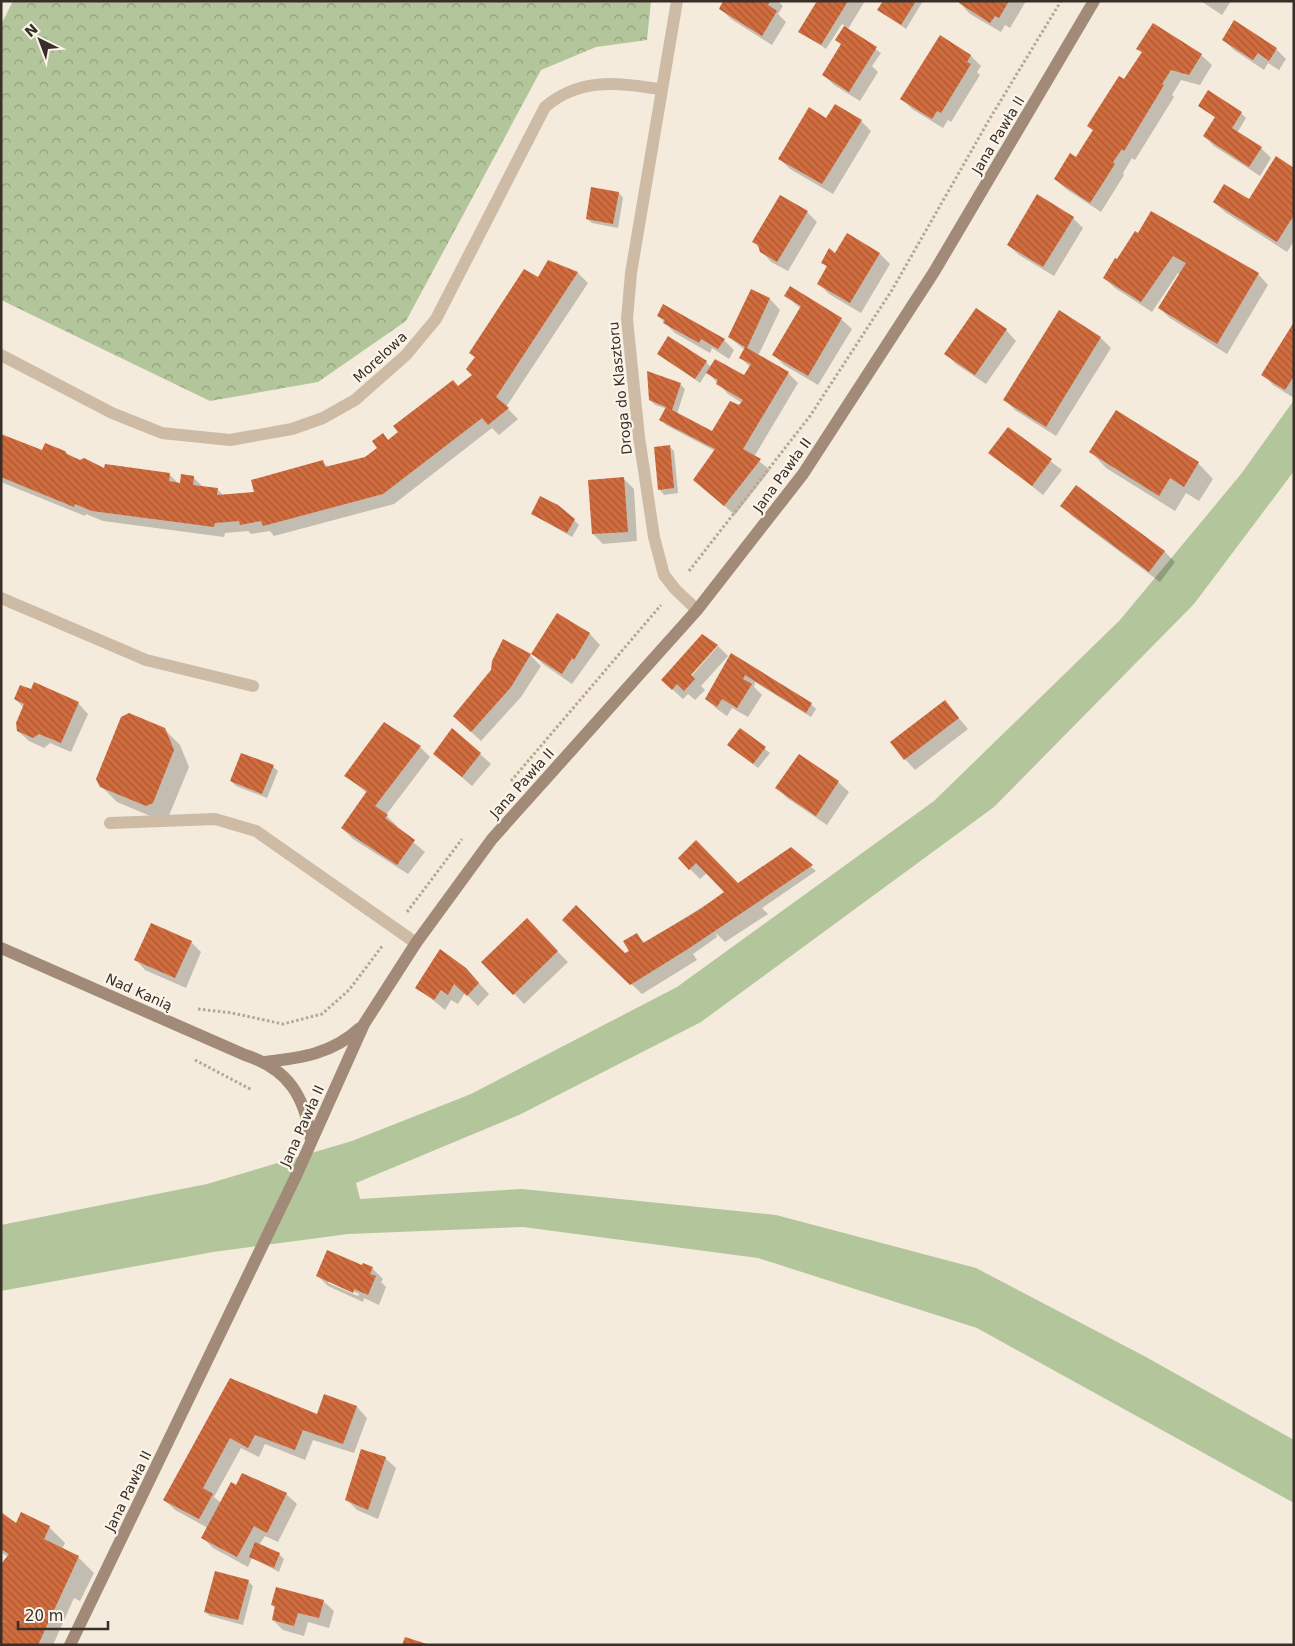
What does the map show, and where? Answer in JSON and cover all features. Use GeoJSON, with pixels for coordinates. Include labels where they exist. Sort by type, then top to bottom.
{"type":"FeatureCollection","features":[{"type":"Feature","properties":{"kind":"street","name":"Droga do Klasztoru"},"geometry":{"type":"LineString","coordinates":[[676,1],[631,273],[628,319],[639,437],[654,537],[664,575],[674,589],[698,610]]}},
{"type":"Feature","properties":{"kind":"street","name":"Jana Pawła II"},"geometry":{"type":"LineString","coordinates":[[70,1645],[311,1141],[364,1024],[416,943],[492,839],[698,610],[803,474],[934,272],[1094,1]]}},
{"type":"Feature","properties":{"kind":"street","name":"Morelowa"},"geometry":{"type":"LineString","coordinates":[[1,355],[112,413],[162,433],[230,440],[292,429],[323,418],[355,400],[406,355],[436,319],[545,107],[567,92],[598,83],[616,83],[660,89]]}},
{"type":"Feature","properties":{"kind":"street"},"geometry":{"type":"LineString","coordinates":[[1,598],[146,660],[253,686]]}},
{"type":"Feature","properties":{"kind":"street"},"geometry":{"type":"LineString","coordinates":[[110,824],[215,819],[256,831],[416,943]]}},
{"type":"Feature","properties":{"kind":"street","name":"Nad Kanią"},"geometry":{"type":"LineString","coordinates":[[1,948],[245,1055],[265,1062],[290,1083],[301,1098],[308,1118],[311,1141]]}},
{"type":"Feature","properties":{"kind":"street","name":"Nad Kanią"},"geometry":{"type":"LineString","coordinates":[[265,1062],[306,1058],[350,1038],[364,1024]]}},
{"type":"Feature","properties":{"kind":"path"},"geometry":{"type":"LineString","coordinates":[[506,788],[718,537],[810,416],[892,290],[988,120],[1061,1]]}},
{"type":"Feature","properties":{"kind":"path"},"geometry":{"type":"LineString","coordinates":[[283,1024],[322,1014],[349,990],[444,860],[469,831]]}},
{"type":"Feature","properties":{"kind":"green space"},"geometry":{"type":"Polygon","coordinates":[[[13,1],[651,1],[647,40],[596,47],[541,70],[406,321],[318,382],[210,401],[1,300],[1,25],[13,1]]]}},
{"type":"Feature","properties":{"kind":"green space"},"geometry":{"type":"Polygon","coordinates":[[[1294,400],[1294,471],[1194,604],[994,807],[701,1022],[519,1115],[356,1183],[360,1199],[522,1189],[776,1215],[976,1268],[1146,1357],[1294,1440],[1294,1503],[977,1328],[758,1258],[523,1227],[348,1234],[213,1252],[1,1291],[1,1225],[207,1184],[352,1141],[471,1094],[677,987],[934,801],[1120,620],[1241,474],[1294,400]]]}},
{"type":"Feature","properties":{"kind":"building"},"geometry":{"type":"Polygon","coordinates":[[[723,1],[770,1],[768,5],[777,11],[762,36],[719,9],[723,1]]]}},
{"type":"Feature","properties":{"kind":"building"},"geometry":{"type":"Polygon","coordinates":[[[817,1],[848,1],[821,45],[798,32],[817,1]]]}},
{"type":"Feature","properties":{"kind":"building"},"geometry":{"type":"Polygon","coordinates":[[[883,1],[916,1],[901,25],[877,10],[883,1]]]}},
{"type":"Feature","properties":{"kind":"building"},"geometry":{"type":"Polygon","coordinates":[[[960,1],[1009,1],[999,18],[995,16],[990,23],[959,3],[960,1]]]}},
{"type":"Feature","properties":{"kind":"building"},"geometry":{"type":"Polygon","coordinates":[[[1234,20],[1277,48],[1269,61],[1258,53],[1253,60],[1222,40],[1234,20]]]}},
{"type":"Feature","properties":{"kind":"building"},"geometry":{"type":"Polygon","coordinates":[[[1153,23],[1202,54],[1189,75],[1171,70],[1124,151],[1122,149],[1113,162],[1115,164],[1090,203],[1054,179],[1070,153],[1076,157],[1093,130],[1087,126],[1119,76],[1124,79],[1142,52],[1136,49],[1153,23]]]}},
{"type":"Feature","properties":{"kind":"building"},"geometry":{"type":"Polygon","coordinates":[[[844,26],[877,47],[849,92],[822,75],[841,44],[835,40],[844,26]]]}},
{"type":"Feature","properties":{"kind":"building"},"geometry":{"type":"Polygon","coordinates":[[[940,35],[971,55],[967,62],[971,64],[941,113],[937,111],[932,119],[900,99],[940,35]]]}},
{"type":"Feature","properties":{"kind":"building"},"geometry":{"type":"Polygon","coordinates":[[[1208,90],[1242,112],[1232,128],[1262,147],[1249,167],[1203,136],[1215,117],[1198,106],[1208,90]]]}},
{"type":"Feature","properties":{"kind":"building"},"geometry":{"type":"Polygon","coordinates":[[[835,104],[862,120],[822,184],[778,159],[809,107],[826,118],[835,104]]]}},
{"type":"Feature","properties":{"kind":"building"},"geometry":{"type":"Polygon","coordinates":[[[1276,156],[1294,168],[1294,215],[1277,242],[1213,202],[1224,184],[1249,199],[1276,156]]]}},
{"type":"Feature","properties":{"kind":"building"},"geometry":{"type":"Polygon","coordinates":[[[591,187],[619,192],[613,224],[586,219],[591,187]]]}},
{"type":"Feature","properties":{"kind":"building"},"geometry":{"type":"Polygon","coordinates":[[[1037,194],[1074,217],[1043,267],[1007,245],[1037,194]]]}},
{"type":"Feature","properties":{"kind":"building"},"geometry":{"type":"Polygon","coordinates":[[[780,195],[808,211],[777,262],[760,252],[758,245],[752,242],[780,195]]]}},
{"type":"Feature","properties":{"kind":"building"},"geometry":{"type":"Polygon","coordinates":[[[1151,211],[1259,273],[1217,344],[1158,308],[1186,263],[1173,256],[1141,302],[1103,278],[1135,231],[1138,233],[1151,211]]]}},
{"type":"Feature","properties":{"kind":"building"},"geometry":{"type":"Polygon","coordinates":[[[847,233],[880,253],[850,303],[817,284],[827,266],[821,263],[829,248],[835,253],[847,233]]]}},
{"type":"Feature","properties":{"kind":"building"},"geometry":{"type":"Polygon","coordinates":[[[548,260],[578,272],[496,397],[509,408],[488,425],[482,418],[383,494],[263,526],[261,521],[240,525],[239,521],[215,523],[214,527],[92,511],[75,504],[74,507],[1,477],[1,434],[42,450],[45,443],[65,451],[67,454],[80,460],[84,458],[104,468],[105,464],[170,473],[169,481],[180,483],[181,474],[194,476],[193,485],[218,488],[217,495],[254,492],[251,480],[323,460],[325,467],[365,457],[377,448],[372,441],[383,433],[388,440],[398,432],[393,426],[453,380],[458,386],[472,375],[466,369],[475,357],[469,353],[524,269],[538,277],[548,260]]]}},
{"type":"Feature","properties":{"kind":"building"},"geometry":{"type":"Polygon","coordinates":[[[790,286],[842,318],[808,376],[772,355],[801,306],[784,296],[790,286]]]}},
{"type":"Feature","properties":{"kind":"building"},"geometry":{"type":"Polygon","coordinates":[[[751,289],[770,298],[747,348],[789,372],[743,449],[761,459],[724,506],[693,480],[715,449],[659,420],[666,407],[649,400],[647,371],[681,383],[672,410],[712,431],[730,401],[739,405],[743,400],[716,384],[718,380],[706,373],[715,359],[744,375],[751,364],[739,358],[745,347],[728,337],[751,289]]]}},
{"type":"Feature","properties":{"kind":"building"},"geometry":{"type":"Polygon","coordinates":[[[663,304],[725,339],[718,349],[701,339],[699,343],[663,323],[665,320],[657,316],[663,304]]]}},
{"type":"Feature","properties":{"kind":"building"},"geometry":{"type":"Polygon","coordinates":[[[976,308],[1007,329],[975,375],[944,354],[976,308]]]}},
{"type":"Feature","properties":{"kind":"building"},"geometry":{"type":"Polygon","coordinates":[[[1059,310],[1101,337],[1046,427],[1003,400],[1059,310]]]}},
{"type":"Feature","properties":{"kind":"building"},"geometry":{"type":"Polygon","coordinates":[[[1294,322],[1294,376],[1285,390],[1261,375],[1294,322]]]}},
{"type":"Feature","properties":{"kind":"building"},"geometry":{"type":"Polygon","coordinates":[[[668,336],[707,361],[695,379],[657,354],[668,336]]]}},
{"type":"Feature","properties":{"kind":"building"},"geometry":{"type":"Polygon","coordinates":[[[1116,410],[1199,462],[1184,487],[1170,478],[1159,496],[1089,452],[1116,410]]]}},
{"type":"Feature","properties":{"kind":"building"},"geometry":{"type":"Polygon","coordinates":[[[1008,427],[1052,459],[1032,486],[988,453],[1008,427]]]}},
{"type":"Feature","properties":{"kind":"building"},"geometry":{"type":"Polygon","coordinates":[[[670,445],[674,488],[658,490],[654,447],[670,445]]]}},
{"type":"Feature","properties":{"kind":"building"},"geometry":{"type":"Polygon","coordinates":[[[624,477],[628,532],[592,534],[588,480],[624,477]]]}},
{"type":"Feature","properties":{"kind":"building"},"geometry":{"type":"Polygon","coordinates":[[[1076,485],[1165,551],[1149,572],[1060,506],[1076,485]]]}},
{"type":"Feature","properties":{"kind":"building"},"geometry":{"type":"Polygon","coordinates":[[[540,496],[558,505],[575,519],[567,533],[531,514],[540,496]]]}},
{"type":"Feature","properties":{"kind":"building"},"geometry":{"type":"Polygon","coordinates":[[[557,613],[590,633],[574,660],[572,658],[562,674],[531,654],[557,613]]]}},
{"type":"Feature","properties":{"kind":"building"},"geometry":{"type":"Polygon","coordinates":[[[702,634],[718,645],[691,675],[695,679],[684,691],[677,684],[672,690],[661,680],[702,634]]]}},
{"type":"Feature","properties":{"kind":"building"},"geometry":{"type":"Polygon","coordinates":[[[503,639],[531,654],[511,687],[471,732],[453,716],[491,670],[492,661],[503,639]]]}},
{"type":"Feature","properties":{"kind":"building"},"geometry":{"type":"Polygon","coordinates":[[[731,653],[812,703],[806,713],[745,675],[743,679],[752,684],[737,708],[722,699],[717,707],[705,699],[731,653]]]}},
{"type":"Feature","properties":{"kind":"building"},"geometry":{"type":"Polygon","coordinates":[[[34,682],[79,702],[61,743],[39,734],[33,738],[17,731],[16,723],[24,704],[14,699],[20,685],[31,689],[34,682]]]}},
{"type":"Feature","properties":{"kind":"building"},"geometry":{"type":"Polygon","coordinates":[[[945,700],[959,718],[904,760],[890,742],[945,700]]]}},
{"type":"Feature","properties":{"kind":"building"},"geometry":{"type":"Polygon","coordinates":[[[129,713],[165,728],[174,750],[153,803],[146,806],[100,787],[96,779],[121,717],[129,713]]]}},
{"type":"Feature","properties":{"kind":"building"},"geometry":{"type":"Polygon","coordinates":[[[384,722],[421,746],[375,806],[388,815],[385,818],[415,840],[397,865],[341,828],[367,791],[344,776],[384,722]]]}},
{"type":"Feature","properties":{"kind":"building"},"geometry":{"type":"Polygon","coordinates":[[[452,728],[481,753],[462,777],[433,754],[452,728]]]}},
{"type":"Feature","properties":{"kind":"building"},"geometry":{"type":"Polygon","coordinates":[[[740,728],[766,747],[753,764],[727,745],[740,728]]]}},
{"type":"Feature","properties":{"kind":"building"},"geometry":{"type":"Polygon","coordinates":[[[241,753],[274,765],[262,794],[230,781],[241,753]]]}},
{"type":"Feature","properties":{"kind":"building"},"geometry":{"type":"Polygon","coordinates":[[[799,754],[839,781],[816,816],[775,788],[799,754]]]}},
{"type":"Feature","properties":{"kind":"building"},"geometry":{"type":"Polygon","coordinates":[[[696,840],[738,883],[791,847],[813,865],[688,949],[630,985],[562,920],[576,905],[625,953],[629,951],[623,941],[637,933],[643,943],[699,910],[724,892],[696,863],[689,870],[678,858],[696,840]]]}},
{"type":"Feature","properties":{"kind":"building"},"geometry":{"type":"Polygon","coordinates":[[[527,918],[558,951],[513,995],[481,962],[527,918]]]}},
{"type":"Feature","properties":{"kind":"building"},"geometry":{"type":"Polygon","coordinates":[[[151,923],[192,941],[175,978],[134,960],[151,923]]]}},
{"type":"Feature","properties":{"kind":"building"},"geometry":{"type":"Polygon","coordinates":[[[440,949],[466,968],[479,983],[467,996],[454,984],[448,995],[441,990],[434,1000],[415,988],[440,949]]]}},
{"type":"Feature","properties":{"kind":"building"},"geometry":{"type":"Polygon","coordinates":[[[327,1250],[362,1265],[363,1263],[373,1267],[370,1274],[376,1276],[368,1295],[354,1289],[353,1293],[316,1276],[327,1250]]]}},
{"type":"Feature","properties":{"kind":"building"},"geometry":{"type":"Polygon","coordinates":[[[230,1378],[317,1414],[324,1394],[357,1406],[343,1444],[303,1430],[295,1450],[255,1435],[248,1448],[230,1438],[203,1488],[213,1494],[199,1519],[163,1500],[230,1378]]]}},
{"type":"Feature","properties":{"kind":"building"},"geometry":{"type":"Polygon","coordinates":[[[361,1449],[386,1457],[368,1510],[345,1500],[361,1449]]]}},
{"type":"Feature","properties":{"kind":"building"},"geometry":{"type":"Polygon","coordinates":[[[242,1473],[287,1493],[267,1533],[254,1526],[237,1557],[201,1538],[231,1482],[236,1485],[242,1473]]]}},
{"type":"Feature","properties":{"kind":"building"},"geometry":{"type":"Polygon","coordinates":[[[1,1512],[16,1523],[21,1512],[50,1526],[44,1539],[79,1556],[38,1645],[1,1645],[1,1621],[6,1623],[1,1620],[1,1564],[9,1554],[1,1549],[1,1512]]]}},
{"type":"Feature","properties":{"kind":"building"},"geometry":{"type":"Polygon","coordinates":[[[255,1542],[280,1553],[274,1568],[249,1557],[255,1542]]]}},
{"type":"Feature","properties":{"kind":"building"},"geometry":{"type":"Polygon","coordinates":[[[215,1571],[249,1580],[238,1620],[204,1612],[215,1571]]]}},
{"type":"Feature","properties":{"kind":"building"},"geometry":{"type":"Polygon","coordinates":[[[276,1587],[324,1600],[319,1618],[298,1613],[294,1626],[272,1620],[275,1606],[271,1605],[276,1587]]]}},
{"type":"Feature","properties":{"kind":"building"},"geometry":{"type":"Polygon","coordinates":[[[405,1637],[427,1644],[427,1645],[402,1645],[405,1637]]]}}]}
